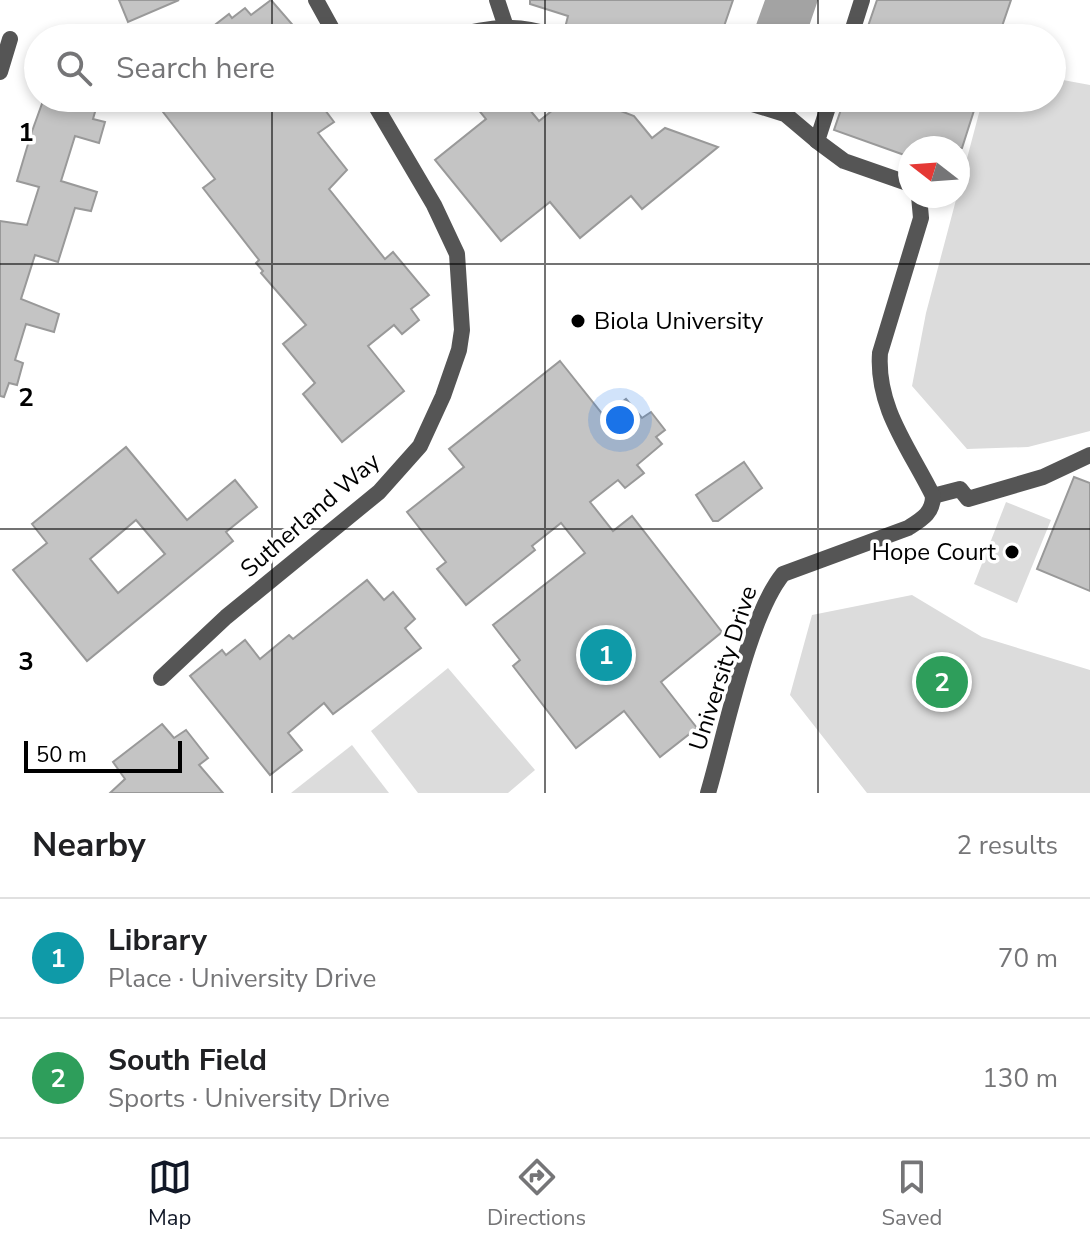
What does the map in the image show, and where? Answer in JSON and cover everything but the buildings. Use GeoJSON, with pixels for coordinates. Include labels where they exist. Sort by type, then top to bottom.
{"type":"FeatureCollection","features":[{"type":"Feature","properties":{"kind":"street"},"geometry":{"type":"LineString","coordinates":[[316,0],[329,24]]}},
{"type":"Feature","properties":{"kind":"street"},"geometry":{"type":"LineString","coordinates":[[497,0],[505,24]]}},
{"type":"Feature","properties":{"kind":"street"},"geometry":{"type":"LineString","coordinates":[[854,24],[862,0]]}},
{"type":"Feature","properties":{"kind":"street"},"geometry":{"type":"LineString","coordinates":[[0,72],[10,39]]}},
{"type":"Feature","properties":{"kind":"street","name":"Sutherland Way"},"geometry":{"type":"LineString","coordinates":[[161,678],[226,617],[379,492],[420,446],[443,396],[462,330],[457,254],[434,205],[379,112]]}},
{"type":"Feature","properties":{"kind":"street"},"geometry":{"type":"LineString","coordinates":[[778,112],[844,161],[898,180]]}},
{"type":"Feature","properties":{"kind":"street"},"geometry":{"type":"LineString","coordinates":[[817,141],[826,112]]}},
{"type":"Feature","properties":{"kind":"street"},"geometry":{"type":"LineString","coordinates":[[920,208],[921,218],[880,353],[879,373],[890,417],[933,496],[960,489],[968,499],[1043,477],[1090,455]]}},
{"type":"Feature","properties":{"kind":"street","name":"University Drive"},"geometry":{"type":"LineString","coordinates":[[708,793],[757,624],[774,586],[783,574],[908,528],[926,516],[933,506],[933,496]]}},
{"type":"Feature","properties":{"kind":"shaded area"},"geometry":{"type":"Polygon","coordinates":[[[765,0],[818,0],[810,24],[756,24],[765,0]]]}},
{"type":"Feature","properties":{"kind":"shaded area"},"geometry":{"type":"Polygon","coordinates":[[[1066,81],[1090,85],[1090,431],[1028,447],[967,449],[912,386],[926,313],[954,208],[970,208],[970,147],[979,112],[1066,112],[1066,81]]]}},
{"type":"Feature","properties":{"kind":"shaded area","name":"Hope Court"},"geometry":{"type":"Polygon","coordinates":[[[1006,502],[1051,520],[1017,603],[974,584],[1006,502]]]}},
{"type":"Feature","properties":{"kind":"shaded area"},"geometry":{"type":"Polygon","coordinates":[[[912,595],[982,637],[1090,670],[1090,793],[867,793],[790,695],[812,615],[912,595]]]}},
{"type":"Feature","properties":{"kind":"shaded area"},"geometry":{"type":"Polygon","coordinates":[[[448,668],[535,770],[508,793],[418,793],[371,731],[448,668]]]}},
{"type":"Feature","properties":{"kind":"shaded area"},"geometry":{"type":"Polygon","coordinates":[[[352,745],[389,793],[291,793],[352,745]]]}},
{"type":"Feature","properties":{"kind":"place","name":"Biola University"},"geometry":{"type":"Point","coordinates":[578,321]}},
{"type":"Feature","properties":{"kind":"place","name":"Hope Court"},"geometry":{"type":"Point","coordinates":[1012,552]}},
{"type":"Feature","properties":{"kind":"place","name":"Library"},"geometry":{"type":"Point","coordinates":[606,655]}},
{"type":"Feature","properties":{"kind":"place","name":"South Field"},"geometry":{"type":"Point","coordinates":[942,682]}}]}
